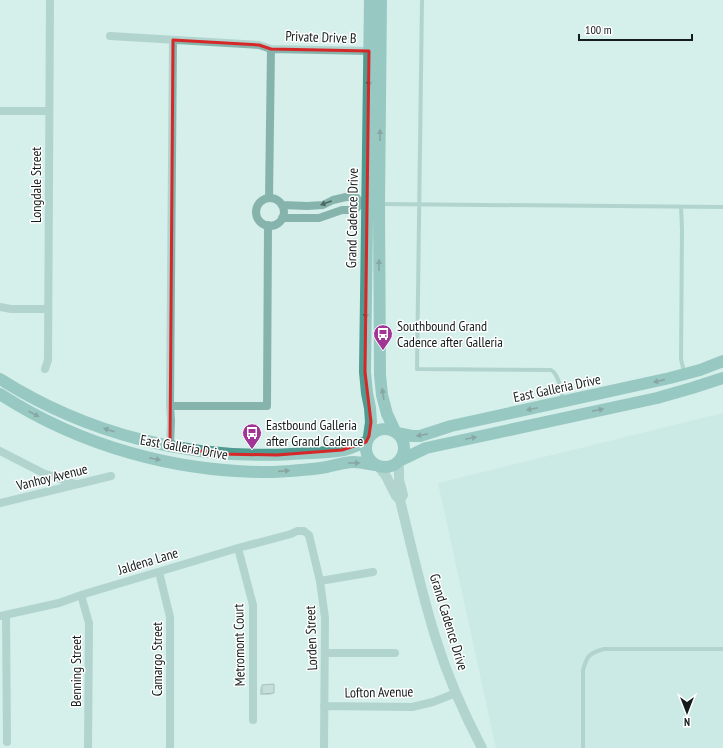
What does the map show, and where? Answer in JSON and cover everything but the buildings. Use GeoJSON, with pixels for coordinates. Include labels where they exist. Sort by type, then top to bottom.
{"type":"FeatureCollection","features":[{"type":"Feature","properties":{"kind":"main road","name":"Grand Cadence Drive"},"geometry":{"type":"LineString","coordinates":[[368,439],[371,422],[365,372],[369,204],[370,0]]}},
{"type":"Feature","properties":{"kind":"main road","name":"Grand Cadence Drive"},"geometry":{"type":"LineString","coordinates":[[381,0],[369,204],[382,394],[386,414],[396,432]]}},
{"type":"Feature","properties":{"kind":"main road","name":"East Galleria Drive"},"geometry":{"type":"LineString","coordinates":[[396,432],[412,436],[423,435],[451,426],[656,382],[723,362]]}},
{"type":"Feature","properties":{"kind":"main road"},"geometry":{"type":"LineString","coordinates":[[400,461],[404,454],[405,448],[401,437],[396,432],[384,428],[373,432],[368,439],[365,448],[370,460],[383,468],[394,466],[400,461],[426,448],[657,398],[723,378]]}},
{"type":"Feature","properties":{"kind":"main road","name":"East Galleria Drive"},"geometry":{"type":"LineString","coordinates":[[0,379],[44,404],[89,424],[170,446],[220,454],[271,455],[342,450],[368,439]]}},
{"type":"Feature","properties":{"kind":"main road","name":"East Galleria Drive"},"geometry":{"type":"LineString","coordinates":[[0,394],[24,409],[87,439],[118,449],[169,462],[204,468],[258,472],[314,469],[352,462],[376,465]]}},
{"type":"Feature","properties":{"kind":"street","name":"Longdale Street"},"geometry":{"type":"LineString","coordinates":[[45,369],[48,360],[50,0]]}},
{"type":"Feature","properties":{"kind":"street","name":"Private Drive B"},"geometry":{"type":"LineString","coordinates":[[110,36],[259,45],[271,49],[369,51]]}},
{"type":"Feature","properties":{"kind":"street"},"geometry":{"type":"LineString","coordinates":[[170,446],[173,40]]}},
{"type":"Feature","properties":{"kind":"street"},"geometry":{"type":"LineString","coordinates":[[269,198],[271,49]]}},
{"type":"Feature","properties":{"kind":"street"},"geometry":{"type":"LineString","coordinates":[[0,111],[49,111]]}},
{"type":"Feature","properties":{"kind":"street"},"geometry":{"type":"LineString","coordinates":[[282,205],[323,205],[333,200],[346,197],[356,197],[369,204]]}},
{"type":"Feature","properties":{"kind":"street"},"geometry":{"type":"LineString","coordinates":[[269,198],[276,199],[282,205],[282,218],[276,224],[264,224],[257,217],[256,208],[262,200],[269,198]]}},
{"type":"Feature","properties":{"kind":"street"},"geometry":{"type":"LineString","coordinates":[[282,218],[320,218],[342,210],[355,210],[369,204]]}},
{"type":"Feature","properties":{"kind":"street"},"geometry":{"type":"LineString","coordinates":[[170,406],[267,406],[268,225]]}},
{"type":"Feature","properties":{"kind":"street"},"geometry":{"type":"LineString","coordinates":[[0,307],[11,309],[48,309]]}},
{"type":"Feature","properties":{"kind":"street"},"geometry":{"type":"LineString","coordinates":[[0,451],[44,473],[76,484]]}},
{"type":"Feature","properties":{"kind":"street","name":"Grand Cadence Drive"},"geometry":{"type":"LineString","coordinates":[[400,461],[399,480],[403,494],[400,500]]}},
{"type":"Feature","properties":{"kind":"street","name":"Grand Cadence Drive"},"geometry":{"type":"LineString","coordinates":[[376,465],[386,476],[396,496],[400,500],[428,613],[442,656],[456,693],[482,748]]}},
{"type":"Feature","properties":{"kind":"street","name":"Vanhoy Avenue"},"geometry":{"type":"LineString","coordinates":[[0,503],[111,476]]}},
{"type":"Feature","properties":{"kind":"street","name":"Jaldena Lane"},"geometry":{"type":"LineString","coordinates":[[3,616],[59,603],[238,548],[291,534],[297,531],[304,531]]}},
{"type":"Feature","properties":{"kind":"street","name":"Lorden Street"},"geometry":{"type":"LineString","coordinates":[[304,531],[309,535],[320,581],[325,618],[324,748]]}},
{"type":"Feature","properties":{"kind":"street","name":"Metromont Court"},"geometry":{"type":"LineString","coordinates":[[238,548],[253,605],[253,720]]}},
{"type":"Feature","properties":{"kind":"street","name":"Camargo Street"},"geometry":{"type":"LineString","coordinates":[[159,572],[170,617],[170,748]]}},
{"type":"Feature","properties":{"kind":"street"},"geometry":{"type":"LineString","coordinates":[[320,581],[373,572]]}},
{"type":"Feature","properties":{"kind":"street","name":"Benning Street"},"geometry":{"type":"LineString","coordinates":[[81,595],[89,623],[88,748]]}},
{"type":"Feature","properties":{"kind":"street"},"geometry":{"type":"LineString","coordinates":[[3,616],[7,742]]}},
{"type":"Feature","properties":{"kind":"street"},"geometry":{"type":"LineString","coordinates":[[325,653],[395,653]]}},
{"type":"Feature","properties":{"kind":"street","name":"Lofton Avenue"},"geometry":{"type":"LineString","coordinates":[[324,706],[412,707],[433,702],[456,693]]}},
{"type":"Feature","properties":{"kind":"lane"},"geometry":{"type":"LineString","coordinates":[[422,0],[417,369],[551,370],[554,371],[557,376],[563,402]]}},
{"type":"Feature","properties":{"kind":"lane"},"geometry":{"type":"LineString","coordinates":[[369,204],[723,207]]}},
{"type":"Feature","properties":{"kind":"lane"},"geometry":{"type":"LineString","coordinates":[[307,206],[307,218]]}},
{"type":"Feature","properties":{"kind":"lane"},"geometry":{"type":"LineString","coordinates":[[681,207],[681,358],[685,374]]}},
{"type":"Feature","properties":{"kind":"lane"},"geometry":{"type":"LineString","coordinates":[[583,748],[583,670],[586,659],[594,652],[604,649],[723,650]]}},
{"type":"Feature","properties":{"kind":"highlighted area"},"geometry":{"type":"Polygon","coordinates":[[[173,40],[259,45],[271,49],[369,51],[365,372],[371,422],[369,436],[366,442],[342,450],[277,455],[220,454],[170,446],[173,40]]]}},
{"type":"Feature","properties":{"kind":"shaded area"},"geometry":{"type":"Polygon","coordinates":[[[723,413],[723,748],[496,748],[438,483],[723,413]]]}},
{"type":"Feature","properties":{"kind":"place","name":"Southbound Grand Cadence after Galleria"},"geometry":{"type":"Point","coordinates":[383,351]}},
{"type":"Feature","properties":{"kind":"place","name":"Eastbound Galleria after Grand Cadence"},"geometry":{"type":"Point","coordinates":[252,450]}}]}
